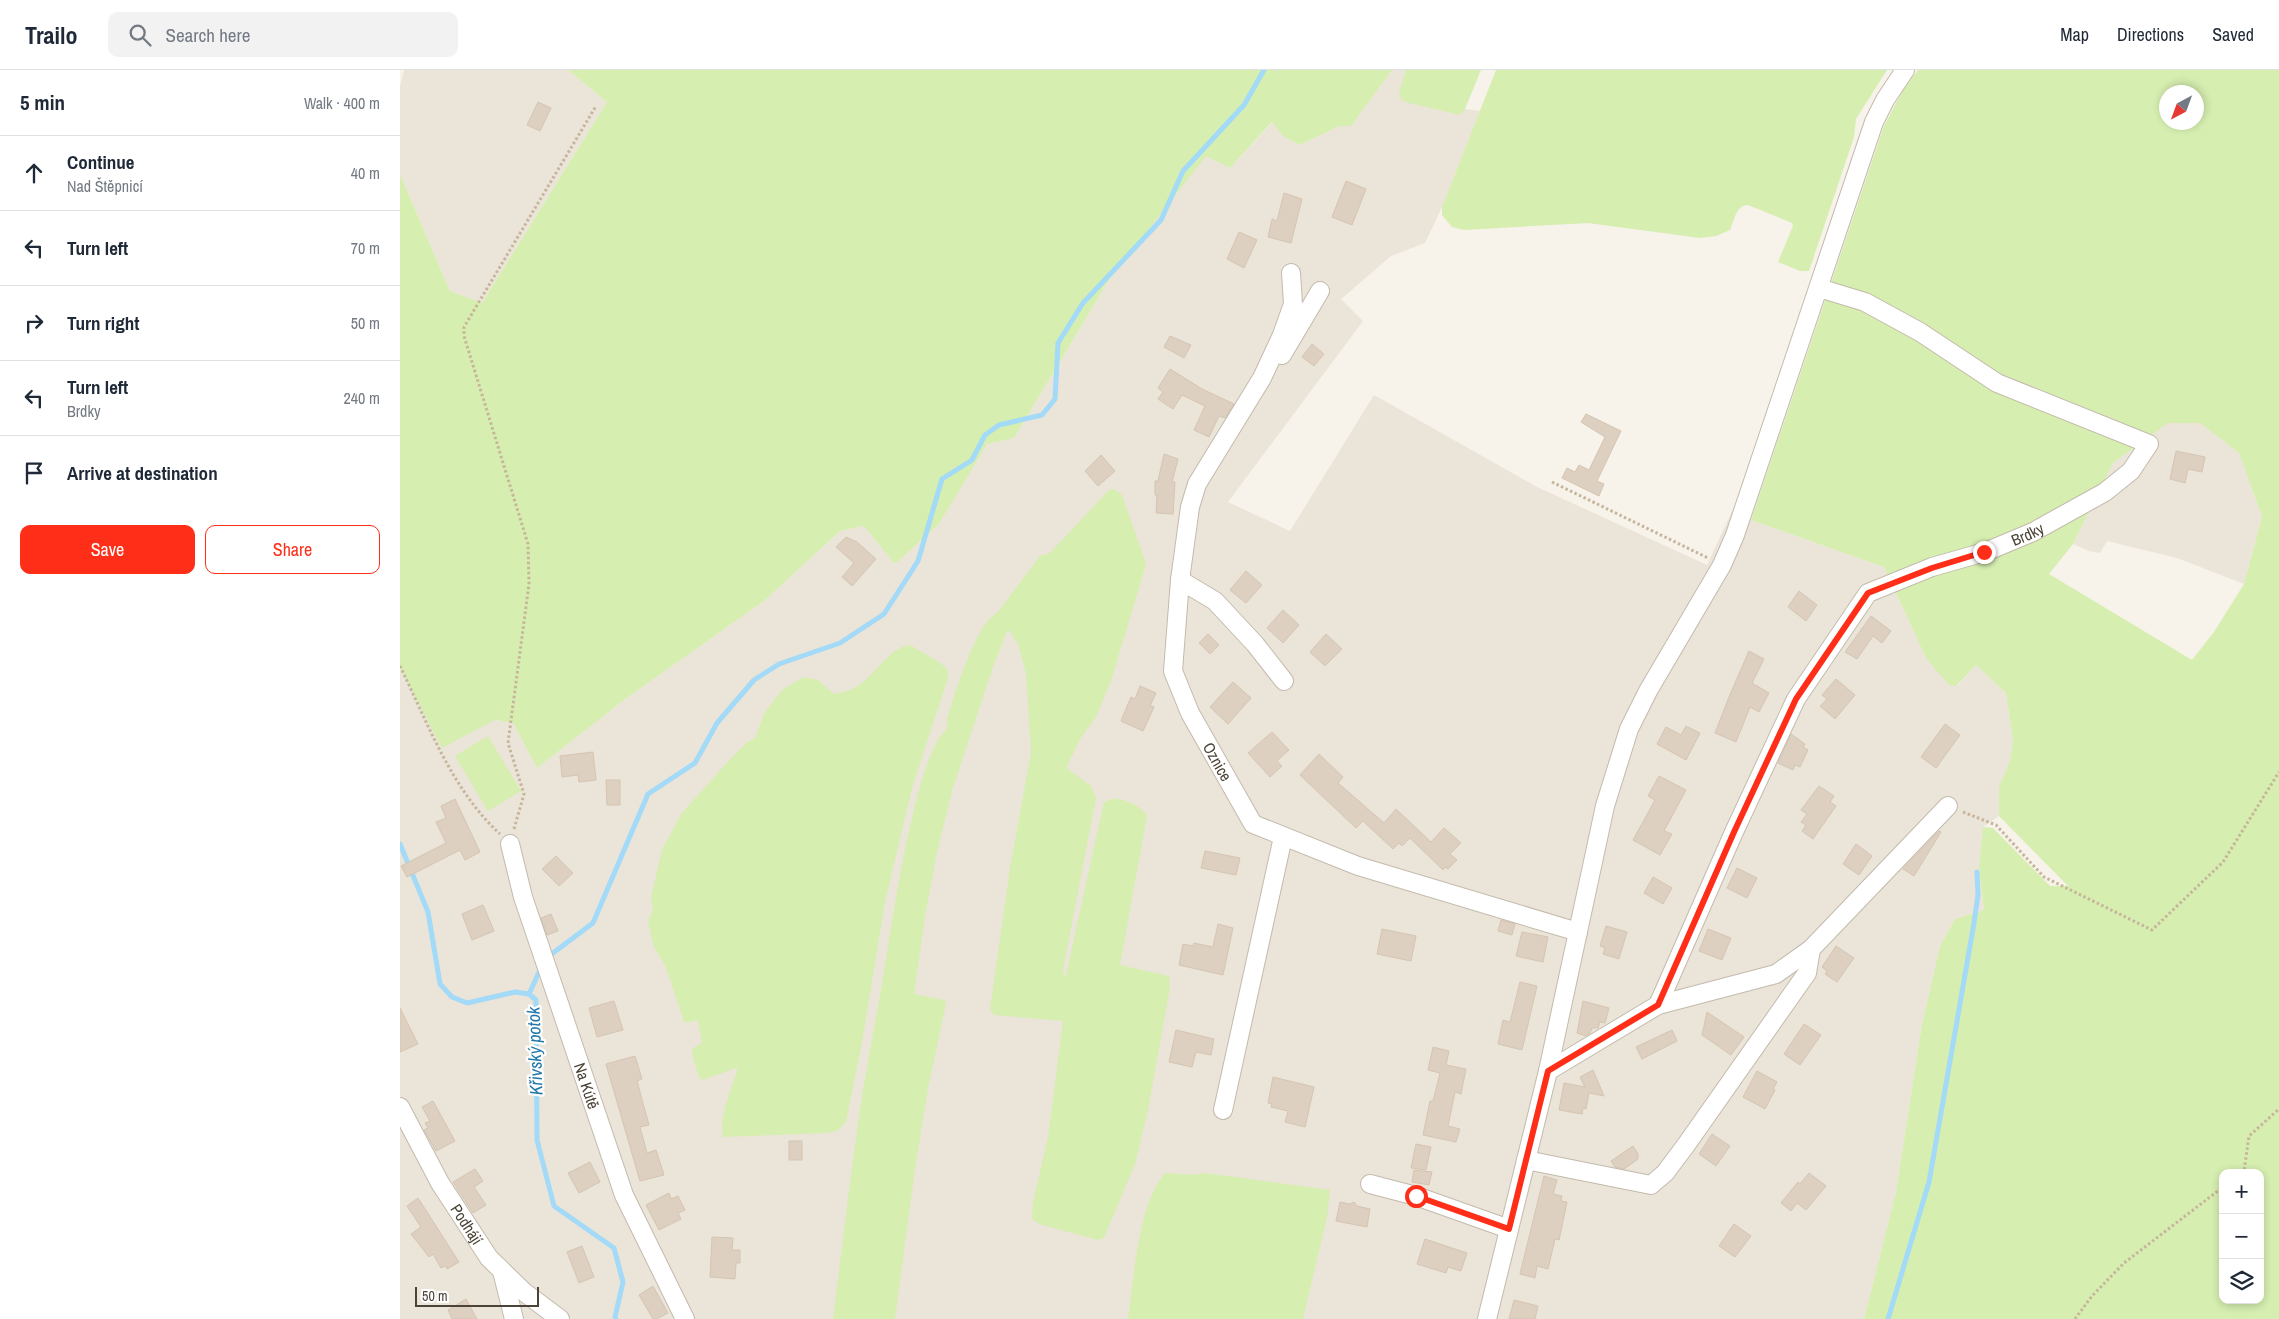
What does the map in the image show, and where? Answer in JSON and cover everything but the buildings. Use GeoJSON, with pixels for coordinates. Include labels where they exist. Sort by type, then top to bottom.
{"type":"FeatureCollection","features":[{"type":"Feature","properties":{"kind":"street"},"geometry":{"type":"LineString","coordinates":[[1487,1319],[1548,1071],[1605,806],[1629,729],[1648,691],[1722,565],[1738,526],[1820,288],[1874,122],[1885,100],[1905,70]]}},
{"type":"Feature","properties":{"kind":"street"},"geometry":{"type":"LineString","coordinates":[[1262,378],[1293,304],[1291,273]]}},
{"type":"Feature","properties":{"kind":"street","name":"Brdky"},"geometry":{"type":"LineString","coordinates":[[1658,1005],[1734,832],[1796,699],[1868,593],[1932,568],[1984,552],[2033,532],[2104,492],[2131,471],[2149,444],[1997,383],[1920,332],[1865,302],[1820,288]]}},
{"type":"Feature","properties":{"kind":"street"},"geometry":{"type":"LineString","coordinates":[[1262,378],[1285,352],[1316,298],[1293,304]]}},
{"type":"Feature","properties":{"kind":"street","name":"Oznice"},"geometry":{"type":"LineString","coordinates":[[1262,378],[1197,484],[1190,508],[1180,580],[1174,636],[1173,671],[1190,713],[1253,824],[1358,866],[1578,932]]}},
{"type":"Feature","properties":{"kind":"street"},"geometry":{"type":"LineString","coordinates":[[1180,580],[1215,601],[1255,644],[1284,681]]}},
{"type":"Feature","properties":{"kind":"street"},"geometry":{"type":"LineString","coordinates":[[1548,1071],[1658,1005],[1776,974],[1811,949],[1948,806]]}},
{"type":"Feature","properties":{"kind":"street"},"geometry":{"type":"LineString","coordinates":[[1223,1110],[1283,837]]}},
{"type":"Feature","properties":{"kind":"street","name":"Na Kútě"},"geometry":{"type":"LineString","coordinates":[[510,844],[523,897],[624,1195],[685,1319]]}},
{"type":"Feature","properties":{"kind":"street"},"geometry":{"type":"LineString","coordinates":[[1526,1160],[1651,1185],[1665,1172],[1686,1145],[1807,973],[1811,949]]}},
{"type":"Feature","properties":{"kind":"street","name":"Podhájí"},"geometry":{"type":"LineString","coordinates":[[400,1107],[440,1183],[489,1258],[524,1292],[560,1319]]}},
{"type":"Feature","properties":{"kind":"street"},"geometry":{"type":"LineString","coordinates":[[1370,1184],[1416,1196],[1509,1229]]}},
{"type":"Feature","properties":{"kind":"street"},"geometry":{"type":"LineString","coordinates":[[502,1271],[514,1319]]}},
{"type":"Feature","properties":{"kind":"path"},"geometry":{"type":"LineString","coordinates":[[400,666],[448,766],[472,803],[491,826],[510,844],[524,794],[508,743],[529,584],[528,544],[464,336],[464,327],[596,106]]}},
{"type":"Feature","properties":{"kind":"path"},"geometry":{"type":"LineString","coordinates":[[1552,482],[1722,565]]}},
{"type":"Feature","properties":{"kind":"path"},"geometry":{"type":"LineString","coordinates":[[1948,806],[1996,825],[2044,877],[2152,930],[2222,862],[2279,772]]}},
{"type":"Feature","properties":{"kind":"path"},"geometry":{"type":"LineString","coordinates":[[2244,1169],[2249,1136],[2279,1109]]}},
{"type":"Feature","properties":{"kind":"path"},"geometry":{"type":"LineString","coordinates":[[2075,1319],[2092,1296],[2124,1263],[2219,1190]]}},
{"type":"Feature","properties":{"kind":"shaded area"},"geometry":{"type":"Polygon","coordinates":[[[404,70],[568,70],[607,102],[482,303],[450,291],[400,174],[400,86],[404,70]]]}},
{"type":"Feature","properties":{"kind":"shaded area"},"geometry":{"type":"Polygon","coordinates":[[[1392,70],[1406,70],[1400,93],[1460,115],[1465,109],[1480,111],[1442,207],[1425,243],[1391,256],[1341,299],[1363,321],[1228,502],[1290,531],[1374,395],[1537,487],[1707,565],[1733,509],[1751,520],[1884,567],[1926,658],[1957,686],[1976,665],[2006,693],[2013,740],[2010,761],[1999,787],[1999,816],[1983,827],[1979,867],[1984,910],[1955,919],[1940,946],[1922,1024],[1896,1192],[1864,1319],[400,1319],[400,668],[412,690],[495,720],[513,723],[537,768],[628,697],[764,601],[840,531],[864,526],[895,564],[939,524],[987,443],[1014,438],[1109,280],[1206,155],[1230,168],[1273,122],[1283,136],[1299,145],[1340,126],[1351,126],[1392,70]]]}},
{"type":"Feature","properties":{"kind":"shaded area"},"geometry":{"type":"Polygon","coordinates":[[[2168,423],[2200,423],[2239,453],[2262,517],[2244,584],[2177,558],[2107,541],[2100,553],[2089,551],[2073,544],[2113,463],[2168,423]]]}},
{"type":"Feature","properties":{"kind":"green space"},"geometry":{"type":"Polygon","coordinates":[[[568,70],[1392,70],[1351,126],[1340,126],[1299,145],[1283,136],[1272,122],[1230,168],[1206,156],[1109,280],[1014,438],[987,444],[939,524],[895,564],[864,526],[840,531],[764,601],[628,697],[537,768],[513,723],[495,720],[442,748],[400,668],[400,174],[450,291],[482,303],[607,102],[568,70]]]}},
{"type":"Feature","properties":{"kind":"green space"},"geometry":{"type":"Polygon","coordinates":[[[1406,70],[1481,70],[1465,109],[1460,115],[1405,102],[1400,98],[1399,93],[1406,70]]]}},
{"type":"Feature","properties":{"kind":"green space"},"geometry":{"type":"Polygon","coordinates":[[[1496,70],[1887,70],[1856,119],[1854,137],[1809,271],[1800,271],[1778,262],[1793,226],[1792,223],[1748,205],[1738,211],[1730,230],[1716,236],[1700,238],[1588,223],[1464,230],[1452,227],[1442,215],[1442,207],[1496,70]]]}},
{"type":"Feature","properties":{"kind":"green space"},"geometry":{"type":"Polygon","coordinates":[[[1918,70],[2279,70],[2279,1319],[1864,1319],[1896,1192],[1922,1024],[1940,946],[1955,919],[1984,910],[1979,867],[1983,827],[1993,828],[2050,886],[2068,886],[1999,816],[1999,787],[2010,761],[2013,740],[2006,693],[1976,665],[1956,686],[1949,685],[1926,658],[1884,567],[1751,520],[1884,126],[1904,88],[1918,70]],[[2168,423],[2113,463],[2073,544],[2049,574],[2192,660],[2214,632],[2244,584],[2262,517],[2239,453],[2200,423],[2168,423]]]}},
{"type":"Feature","properties":{"kind":"green space"},"geometry":{"type":"Polygon","coordinates":[[[1114,489],[1122,495],[1146,564],[1111,681],[1096,717],[1080,739],[1067,766],[1069,770],[1091,786],[1096,798],[1063,970],[1064,977],[1066,975],[1104,802],[1110,799],[1126,801],[1137,806],[1147,816],[1120,965],[1169,976],[1170,988],[1148,1110],[1135,1164],[1104,1238],[1098,1240],[1039,1224],[1032,1219],[1033,1202],[1048,1137],[1063,1021],[994,1015],[990,1009],[1010,868],[1031,752],[1026,674],[1018,644],[1008,629],[994,664],[952,791],[936,857],[925,917],[914,994],[944,1000],[946,1004],[928,1088],[895,1319],[833,1319],[863,1090],[901,869],[908,834],[926,768],[936,743],[947,729],[947,719],[961,678],[981,631],[1040,556],[1050,553],[1109,490],[1114,489]]]}},
{"type":"Feature","properties":{"kind":"green space"},"geometry":{"type":"Polygon","coordinates":[[[910,645],[939,662],[948,670],[948,678],[912,788],[885,902],[862,1042],[846,1122],[837,1131],[826,1133],[723,1137],[724,1112],[738,1067],[703,1080],[699,1078],[692,1053],[693,1048],[702,1043],[698,1022],[696,1020],[686,1023],[684,1021],[665,965],[654,947],[648,922],[653,910],[651,897],[662,850],[681,814],[746,743],[755,738],[765,712],[782,690],[803,677],[818,680],[834,694],[850,690],[867,678],[895,651],[910,645]]]}},
{"type":"Feature","properties":{"kind":"green space"},"geometry":{"type":"Polygon","coordinates":[[[488,736],[521,791],[488,811],[455,756],[488,736]]]}},
{"type":"Feature","properties":{"kind":"green space"},"geometry":{"type":"Polygon","coordinates":[[[1165,1173],[1194,1175],[1205,1173],[1330,1190],[1327,1217],[1303,1319],[1128,1319],[1135,1263],[1143,1222],[1156,1186],[1165,1173]]]}},
{"type":"Feature","properties":{"kind":"waterway"},"geometry":{"type":"LineString","coordinates":[[553,953],[593,923],[648,794],[695,763],[717,723],[754,680],[779,664],[840,643],[884,614],[918,561],[942,479],[972,460],[985,435],[999,425],[1042,415],[1055,399],[1058,343],[1083,303],[1161,220],[1183,171],[1244,105],[1264,70]]}},
{"type":"Feature","properties":{"kind":"waterway","name":"Křivský potok"},"geometry":{"type":"LineString","coordinates":[[400,844],[428,912],[440,984],[452,997],[467,1003],[515,992],[529,994],[536,1000],[537,1140],[554,1206],[614,1248],[623,1282],[616,1319]]}},
{"type":"Feature","properties":{"kind":"waterway"},"geometry":{"type":"LineString","coordinates":[[1888,1319],[1929,1182],[1974,923],[1978,895],[1977,872]]}},
{"type":"Feature","properties":{"kind":"waterway"},"geometry":{"type":"LineString","coordinates":[[529,994],[540,970]]}},
{"type":"Feature","properties":{"kind":"route"},"geometry":{"type":"LineString","coordinates":[[1416,1196],[1509,1229],[1548,1071],[1658,1005],[1734,832],[1796,699],[1834,646],[1868,593],[1932,568],[1984,552]]}}]}
